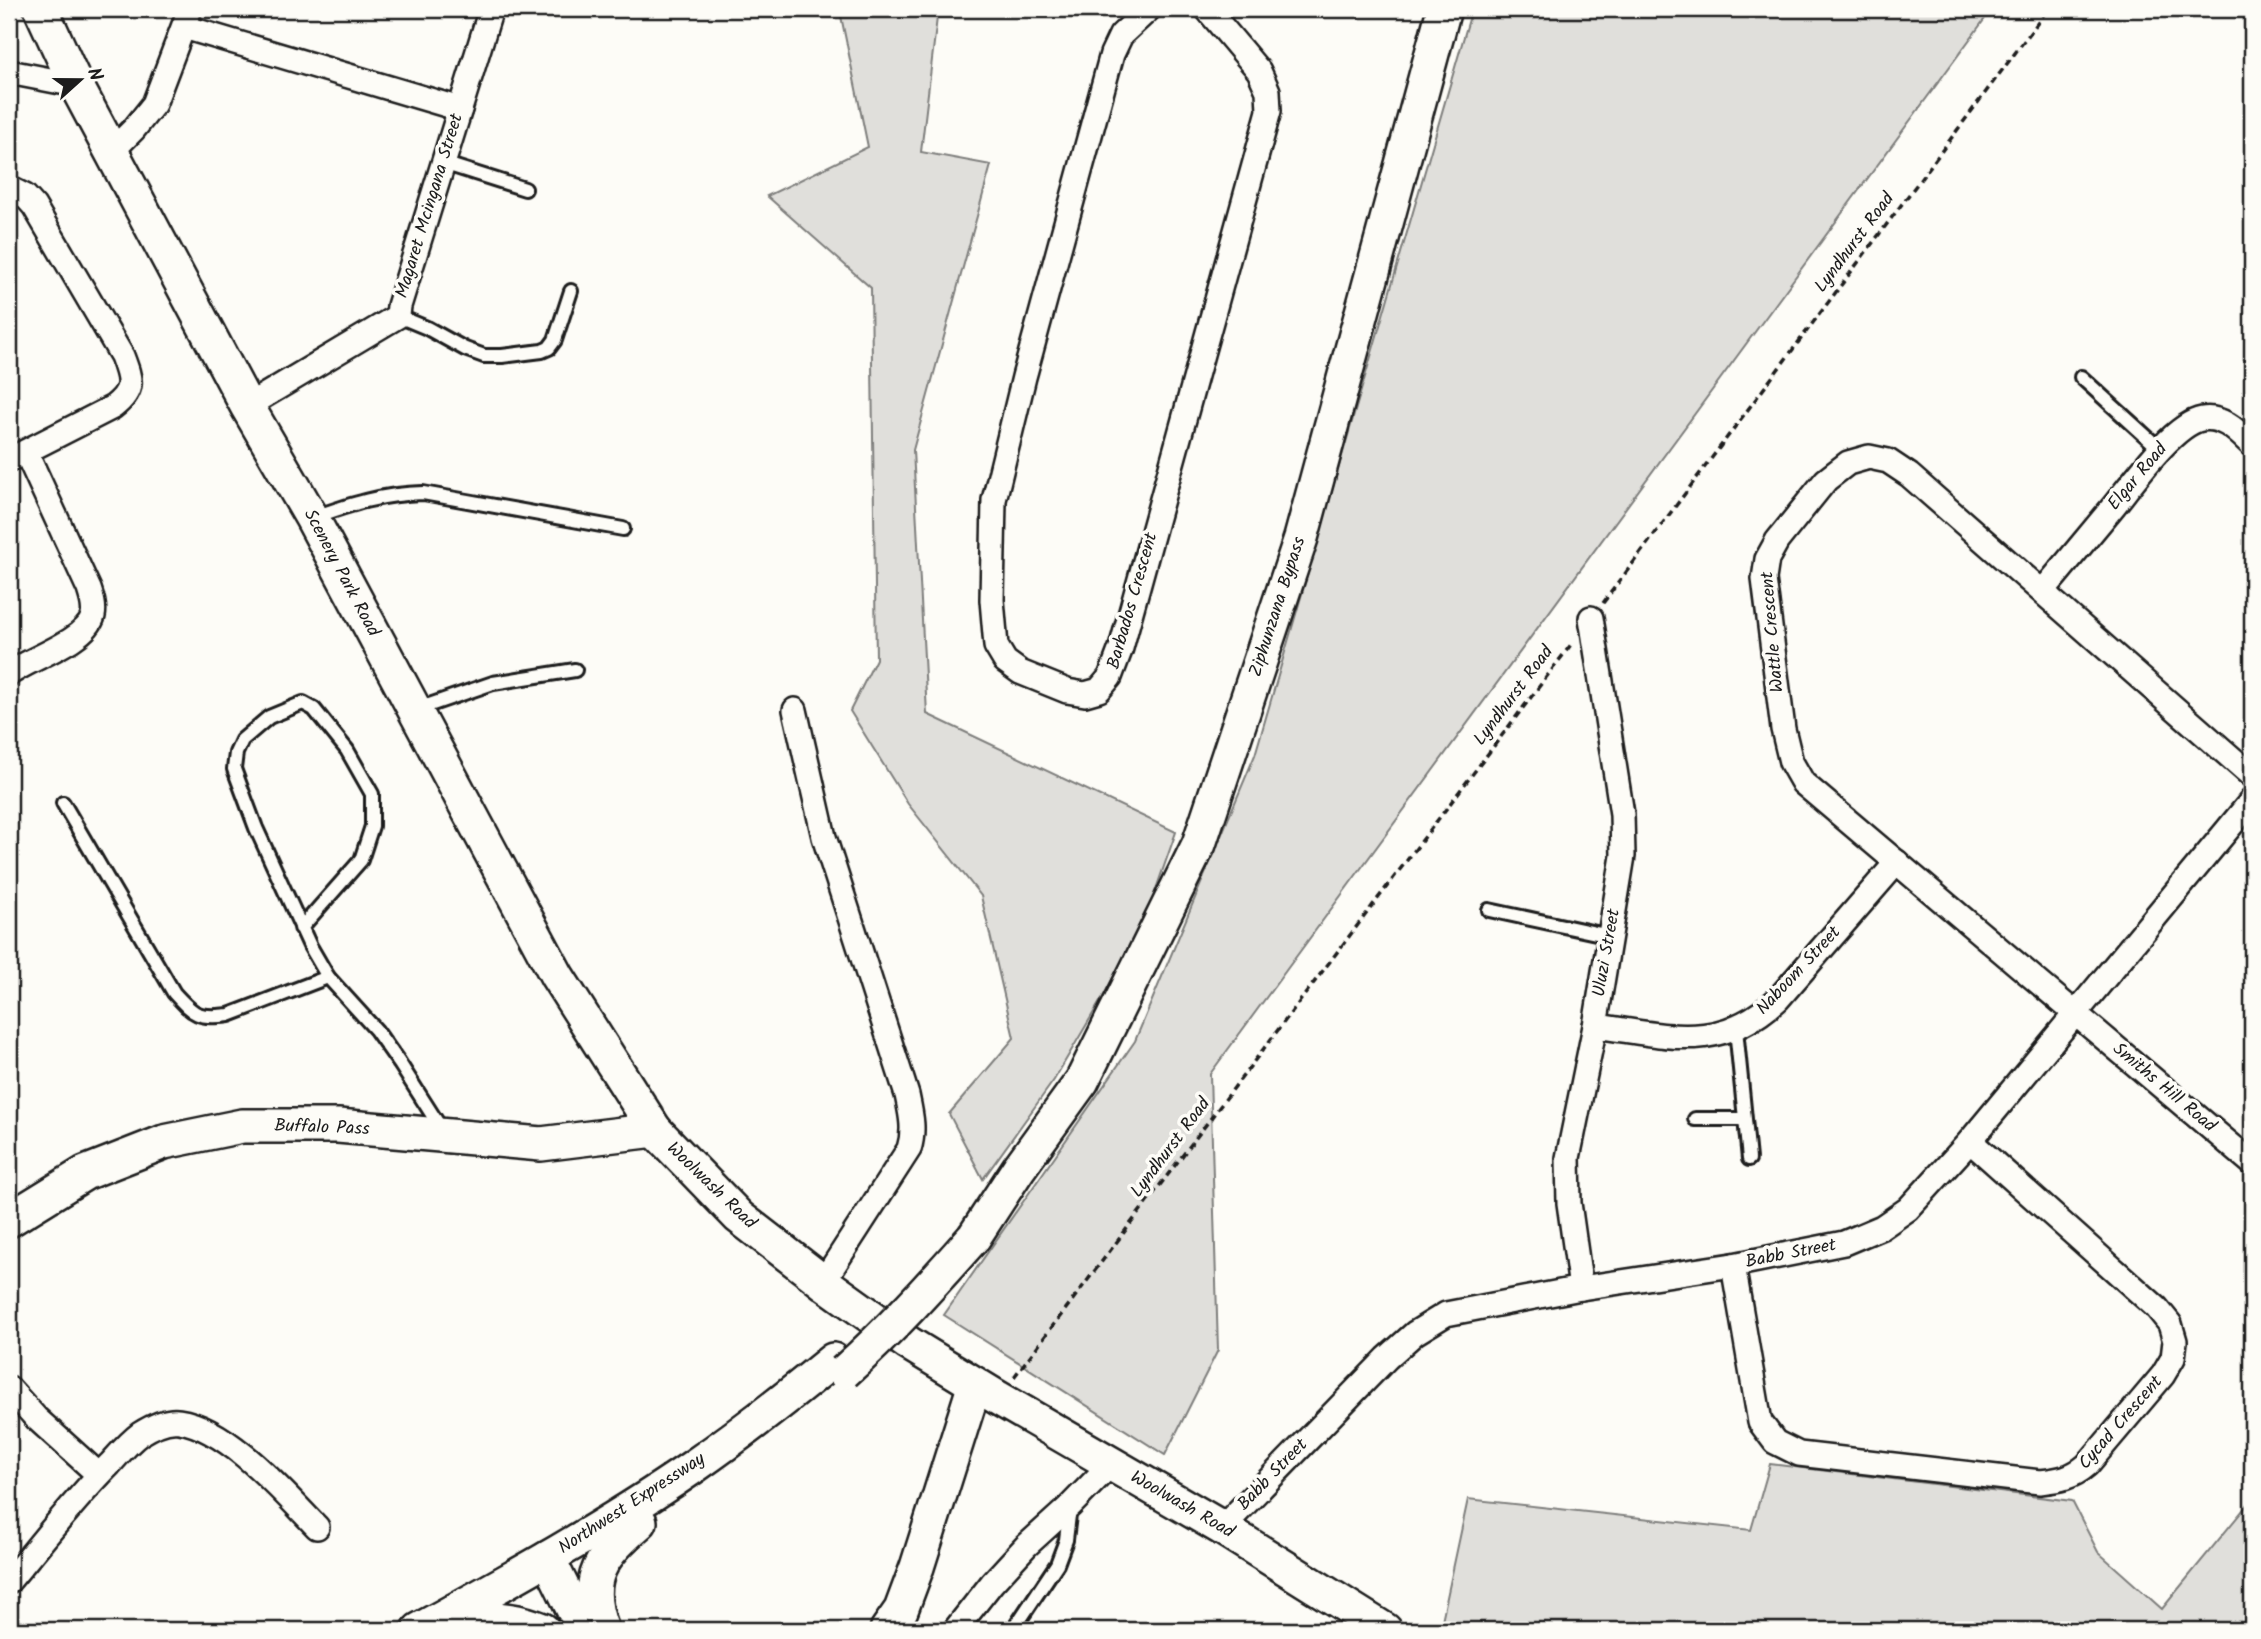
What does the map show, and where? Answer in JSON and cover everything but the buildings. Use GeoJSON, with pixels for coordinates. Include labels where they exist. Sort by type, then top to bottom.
{"type":"FeatureCollection","features":[{"type":"Feature","properties":{"kind":"main road","name":"Scenery Park Road"},"geometry":{"type":"LineString","coordinates":[[41,9],[76,85],[247,406],[312,518],[557,976],[655,1130]]}},
{"type":"Feature","properties":{"kind":"main road","name":"Ziphunzana Bypass"},"geometry":{"type":"LineString","coordinates":[[839,1366],[967,1232],[1019,1168],[1082,1081],[1199,844],[1301,538],[1444,9]]}},
{"type":"Feature","properties":{"kind":"main road","name":"Buffalo Pass"},"geometry":{"type":"LineString","coordinates":[[9,1220],[85,1174],[164,1142],[242,1126],[338,1126],[541,1144],[655,1130]]}},
{"type":"Feature","properties":{"kind":"main road","name":"Woolwash Road"},"geometry":{"type":"LineString","coordinates":[[655,1130],[740,1217],[823,1282],[908,1343],[1222,1528],[1385,1630]]}},
{"type":"Feature","properties":{"kind":"main road","name":"Northwest Expressway"},"geometry":{"type":"LineString","coordinates":[[419,1630],[640,1522],[752,1450],[796,1416],[839,1366]]}},
{"type":"Feature","properties":{"kind":"main road","name":"Northwest Expressway"},"geometry":{"type":"LineString","coordinates":[[465,1625],[693,1467],[795,1391],[839,1366]]}},
{"type":"Feature","properties":{"kind":"main road"},"geometry":{"type":"LineString","coordinates":[[887,1630],[901,1610],[986,1391]]}},
{"type":"Feature","properties":{"kind":"main road"},"geometry":{"type":"LineString","coordinates":[[602,1630],[595,1614],[592,1596],[596,1577],[604,1559],[618,1541],[640,1522]]}},
{"type":"Feature","properties":{"kind":"main road"},"geometry":{"type":"LineString","coordinates":[[552,1565],[573,1609],[588,1630]]}},
{"type":"Feature","properties":{"kind":"main road"},"geometry":{"type":"LineString","coordinates":[[465,1625],[498,1618],[522,1621],[543,1630]]}},
{"type":"Feature","properties":{"kind":"street","name":"Magaret Mcingana Street"},"geometry":{"type":"LineString","coordinates":[[247,406],[398,316],[491,9]]}},
{"type":"Feature","properties":{"kind":"street","name":"Barbados Crescent"},"geometry":{"type":"LineString","coordinates":[[1149,9],[1121,35],[1112,54],[1024,377],[994,500],[992,600],[996,646],[1004,661],[1020,672],[1067,691],[1085,694],[1099,690],[1110,677],[1121,648],[1269,110],[1268,91],[1259,71],[1208,9]]}},
{"type":"Feature","properties":{"kind":"street"},"geometry":{"type":"LineString","coordinates":[[111,151],[134,129],[154,104],[187,18],[460,109]]}},
{"type":"Feature","properties":{"kind":"street"},"geometry":{"type":"LineString","coordinates":[[9,72],[76,85]]}},
{"type":"Feature","properties":{"kind":"street"},"geometry":{"type":"LineString","coordinates":[[9,188],[24,196],[34,206],[122,356],[130,389],[113,407],[17,456],[89,589],[93,601],[93,615],[88,625],[76,637],[23,663],[9,674]]}},
{"type":"Feature","properties":{"kind":"street","name":"Elgar Road"},"geometry":{"type":"LineString","coordinates":[[2043,591],[2161,449],[2184,427],[2202,419],[2217,419],[2232,426],[2252,445]]}},
{"type":"Feature","properties":{"kind":"street","name":"Wattle Crescent"},"geometry":{"type":"LineString","coordinates":[[2076,1014],[1804,783],[1791,761],[1783,729],[1764,579],[1767,559],[1777,541],[1826,480],[1848,463],[1869,457],[1888,461],[1909,475],[2252,776]]}},
{"type":"Feature","properties":{"kind":"street","name":"Uluzi Street"},"geometry":{"type":"LineString","coordinates":[[1581,1288],[1569,1203],[1568,1158],[1595,1026],[1623,856],[1622,814],[1591,618]]}},
{"type":"Feature","properties":{"kind":"street"},"geometry":{"type":"LineString","coordinates":[[795,709],[824,838],[907,1095],[913,1137],[909,1149],[823,1282]]}},
{"type":"Feature","properties":{"kind":"street","name":"Babb Street"},"geometry":{"type":"LineString","coordinates":[[1222,1528],[1387,1358],[1415,1333],[1446,1314],[1581,1288],[1733,1265],[1844,1243],[1882,1227],[1908,1209],[1970,1141],[2252,800]]}},
{"type":"Feature","properties":{"kind":"street","name":"Naboom Street"},"geometry":{"type":"LineString","coordinates":[[1595,1026],[1689,1037],[1736,1029],[1760,1016],[1778,999],[1896,862]]}},
{"type":"Feature","properties":{"kind":"street","name":"Smiths Hill Road"},"geometry":{"type":"LineString","coordinates":[[2076,1014],[2252,1163]]}},
{"type":"Feature","properties":{"kind":"street","name":"Cycad Crescent"},"geometry":{"type":"LineString","coordinates":[[1733,1265],[1760,1422],[1775,1442],[1799,1454],[2027,1480],[2059,1480],[2075,1475],[2087,1465],[2163,1375],[2173,1358],[2175,1341],[2169,1324],[2157,1308],[1970,1141]]}},
{"type":"Feature","properties":{"kind":"street"},"geometry":{"type":"LineString","coordinates":[[9,1388],[36,1418],[99,1475]]}},
{"type":"Feature","properties":{"kind":"street"},"geometry":{"type":"LineString","coordinates":[[9,1581],[99,1475],[138,1435],[159,1424],[177,1421],[197,1426],[225,1441],[270,1479],[317,1527]]}},
{"type":"Feature","properties":{"kind":"street"},"geometry":{"type":"LineString","coordinates":[[955,1630],[1026,1546],[1111,1464]]}},
{"type":"Feature","properties":{"kind":"lane"},"geometry":{"type":"LineString","coordinates":[[443,163],[526,189]]}},
{"type":"Feature","properties":{"kind":"lane"},"geometry":{"type":"LineString","coordinates":[[398,316],[484,356],[541,351],[549,348],[555,340],[571,291]]}},
{"type":"Feature","properties":{"kind":"lane"},"geometry":{"type":"LineString","coordinates":[[2081,377],[2161,449]]}},
{"type":"Feature","properties":{"kind":"lane"},"geometry":{"type":"LineString","coordinates":[[312,518],[393,494],[423,493],[623,529]]}},
{"type":"Feature","properties":{"kind":"lane"},"geometry":{"type":"LineString","coordinates":[[415,710],[493,683],[575,670]]}},
{"type":"Feature","properties":{"kind":"lane"},"geometry":{"type":"LineString","coordinates":[[301,928],[361,860],[372,826],[372,794],[347,750],[314,709],[303,703],[269,718],[242,740],[236,753],[234,769],[256,828],[301,928],[328,977],[376,1030],[445,1136]]}},
{"type":"Feature","properties":{"kind":"lane"},"geometry":{"type":"LineString","coordinates":[[63,803],[174,993],[192,1013],[212,1017],[229,1016],[328,977]]}},
{"type":"Feature","properties":{"kind":"lane"},"geometry":{"type":"LineString","coordinates":[[1489,910],[1610,936]]}},
{"type":"Feature","properties":{"kind":"lane"},"geometry":{"type":"LineString","coordinates":[[1736,1029],[1749,1159]]}},
{"type":"Feature","properties":{"kind":"lane"},"geometry":{"type":"LineString","coordinates":[[1695,1119],[1744,1119]]}},
{"type":"Feature","properties":{"kind":"lane"},"geometry":{"type":"LineString","coordinates":[[1013,1630],[1057,1564],[1066,1540],[1070,1506]]}},
{"type":"Feature","properties":{"kind":"path","name":"Lyndhurst Road"},"geometry":{"type":"LineString","coordinates":[[986,1391],[1591,618],[2048,9]]}},
{"type":"Feature","properties":{"kind":"shaded area"},"geometry":{"type":"Polygon","coordinates":[[[824,9],[938,9],[921,152],[991,165],[913,450],[927,714],[1176,832],[1149,909],[1104,995],[1054,1080],[983,1179],[949,1114],[1014,1038],[981,896],[908,804],[850,711],[876,659],[871,288],[767,196],[868,147],[841,16],[824,9]]]}},
{"type":"Feature","properties":{"kind":"shaded area"},"geometry":{"type":"Polygon","coordinates":[[[1472,9],[1992,9],[1210,1074],[1218,1350],[1165,1455],[944,1315],[1135,1041],[1255,755],[1472,9]]]}},
{"type":"Feature","properties":{"kind":"shaded area"},"geometry":{"type":"Polygon","coordinates":[[[1770,1464],[2072,1501],[2098,1552],[2162,1609],[2252,1499],[2252,1630],[1440,1630],[1468,1499],[1751,1530],[1770,1464]]]}}]}
